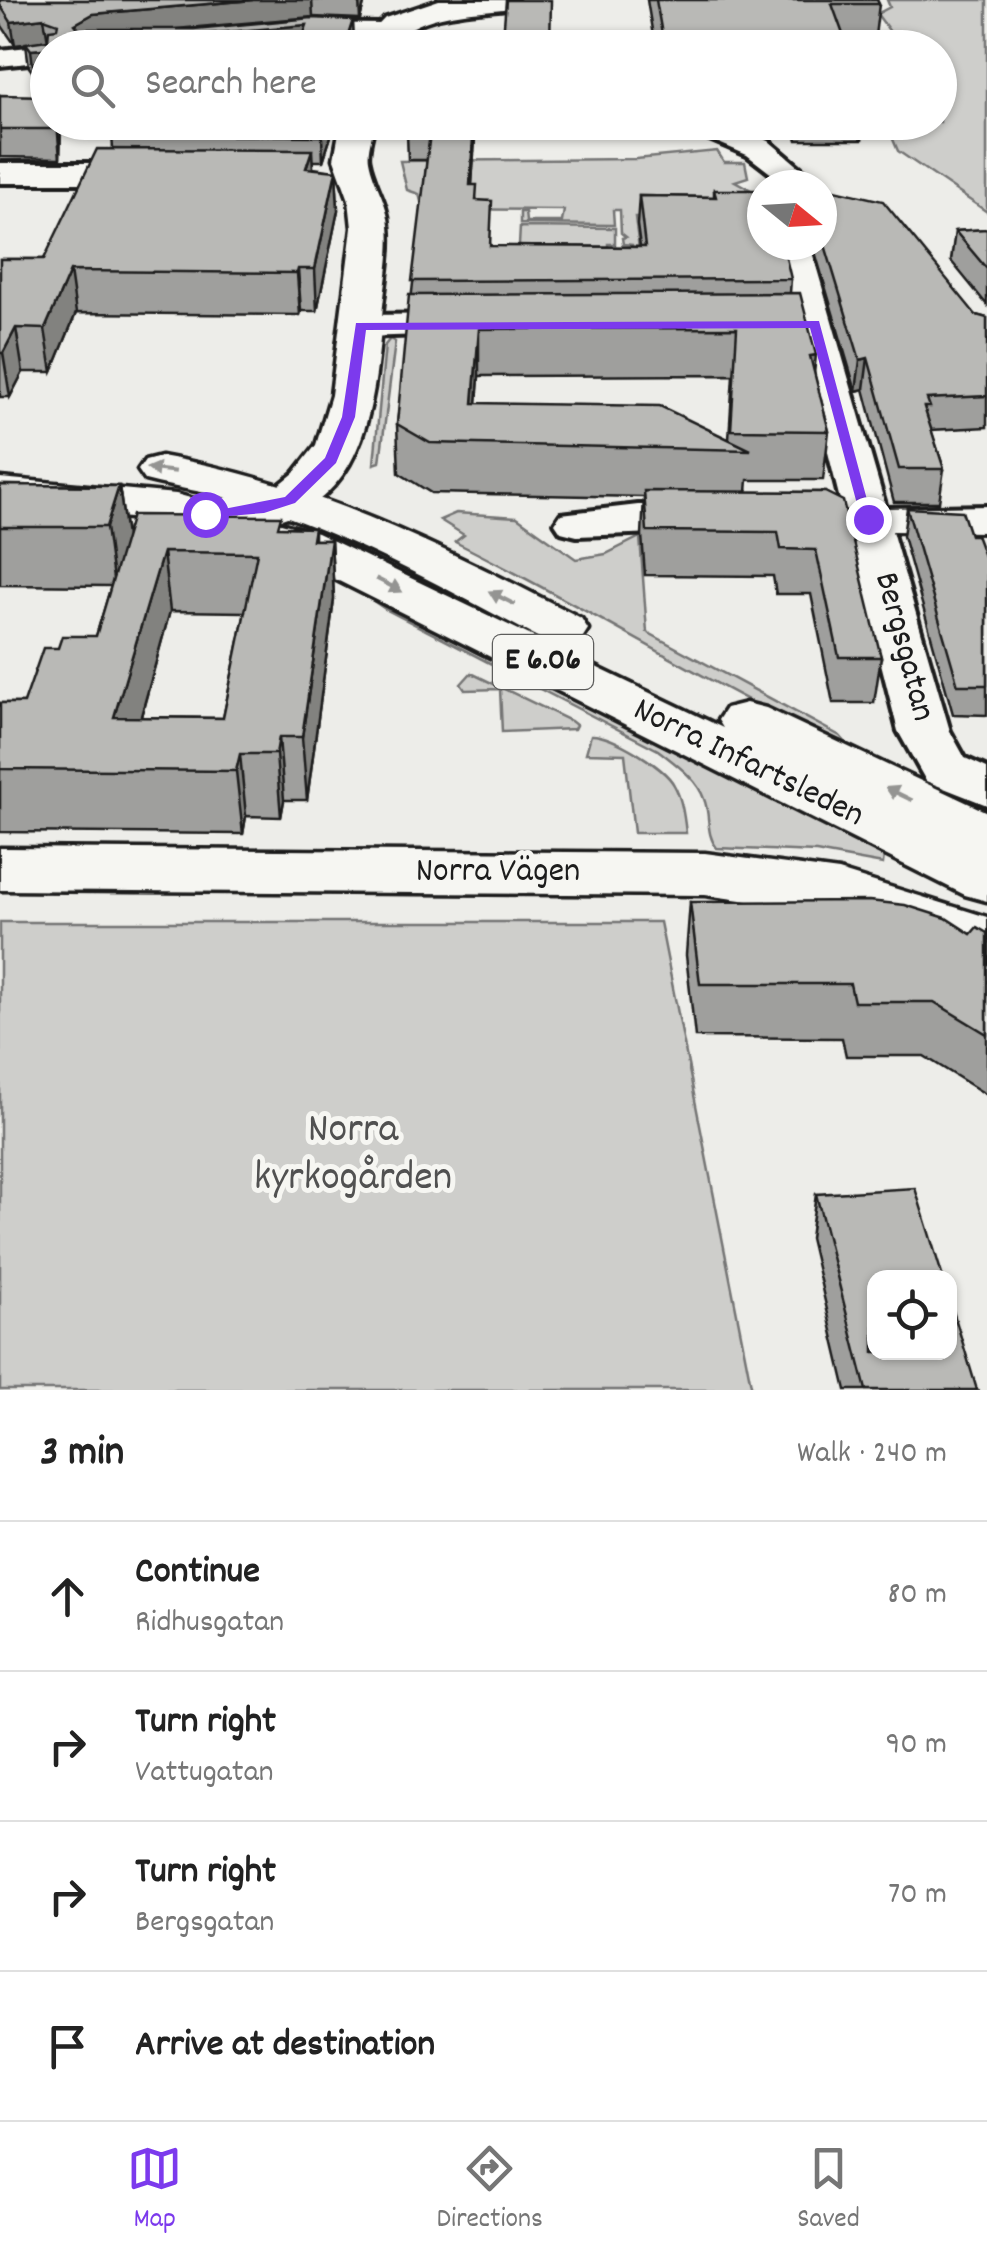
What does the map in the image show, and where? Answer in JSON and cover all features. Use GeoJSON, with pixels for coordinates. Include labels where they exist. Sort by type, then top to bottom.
{"type":"FeatureCollection","features":[{"type":"Feature","properties":{"kind":"main road"},"geometry":{"type":"LineString","coordinates":[[420,19],[503,0]]}},
{"type":"Feature","properties":{"kind":"main road"},"geometry":{"type":"LineString","coordinates":[[295,522],[311,483],[338,447],[353,395],[372,228],[367,200],[340,174],[351,159],[355,140]]}},
{"type":"Feature","properties":{"kind":"main road","name":"Norra Infartsleden"},"geometry":{"type":"LineString","coordinates":[[0,458],[87,462],[188,474],[295,522],[987,880]]}},
{"type":"Feature","properties":{"kind":"main road","name":"Norra Infartsleden"},"geometry":{"type":"LineString","coordinates":[[0,492],[107,499],[295,522],[389,541],[683,690],[987,836]]}},
{"type":"Feature","properties":{"kind":"main road","name":"Norra Vägen"},"geometry":{"type":"LineString","coordinates":[[0,869],[704,874],[839,892],[987,940]]}},
{"type":"Feature","properties":{"kind":"street"},"geometry":{"type":"LineString","coordinates":[[357,5],[420,19]]}},
{"type":"Feature","properties":{"kind":"street"},"geometry":{"type":"LineString","coordinates":[[305,30],[420,19]]}},
{"type":"Feature","properties":{"kind":"street"},"geometry":{"type":"LineString","coordinates":[[0,58],[30,55]]}},
{"type":"Feature","properties":{"kind":"street"},"geometry":{"type":"LineString","coordinates":[[739,140],[758,148],[786,170]]}},
{"type":"Feature","properties":{"kind":"street"},"geometry":{"type":"LineString","coordinates":[[0,173],[192,174]]}},
{"type":"Feature","properties":{"kind":"street","name":"Bergsgatan"},"geometry":{"type":"LineString","coordinates":[[793,260],[796,324],[849,519],[924,731],[944,769],[987,788]]}},
{"type":"Feature","properties":{"kind":"street"},"geometry":{"type":"LineString","coordinates":[[361,326],[508,325]]}},
{"type":"Feature","properties":{"kind":"street"},"geometry":{"type":"LineString","coordinates":[[576,524],[638,518],[753,518]]}},
{"type":"Feature","properties":{"kind":"street"},"geometry":{"type":"LineString","coordinates":[[849,519],[987,519]]}},
{"type":"Feature","properties":{"kind":"green space"},"geometry":{"type":"Polygon","coordinates":[[[887,0],[987,0],[987,212],[898,151],[893,140],[957,140],[957,30],[889,30],[877,14],[890,7],[887,0]]]}},
{"type":"Feature","properties":{"kind":"green space"},"geometry":{"type":"Polygon","coordinates":[[[717,151],[724,162],[745,162],[747,177],[735,181],[747,188],[747,217],[635,217],[642,273],[633,257],[632,245],[623,244],[622,238],[626,237],[621,233],[620,210],[613,210],[614,225],[520,224],[520,212],[525,212],[526,222],[562,222],[564,210],[423,209],[419,194],[407,190],[400,161],[636,159],[717,151]]]}},
{"type":"Feature","properties":{"kind":"green space"},"geometry":{"type":"Polygon","coordinates":[[[520,227],[615,228],[615,244],[608,244],[609,265],[518,264],[520,227]]]}},
{"type":"Feature","properties":{"kind":"green space"},"geometry":{"type":"Polygon","coordinates":[[[390,339],[395,342],[380,462],[374,464],[385,345],[390,339]]]}},
{"type":"Feature","properties":{"kind":"green space"},"geometry":{"type":"Polygon","coordinates":[[[456,513],[517,517],[576,559],[606,554],[640,537],[647,632],[840,736],[855,753],[455,542],[464,535],[440,520],[456,513]]]}},
{"type":"Feature","properties":{"kind":"green space"},"geometry":{"type":"Polygon","coordinates":[[[374,595],[445,631],[473,651],[884,855],[883,864],[816,852],[717,848],[701,791],[658,750],[385,609],[369,598],[374,595]]]}},
{"type":"Feature","properties":{"kind":"green space"},"geometry":{"type":"Polygon","coordinates":[[[471,673],[571,721],[576,725],[574,729],[502,732],[500,689],[465,690],[461,684],[471,673]]]}},
{"type":"Feature","properties":{"kind":"green space"},"geometry":{"type":"Polygon","coordinates":[[[591,735],[624,746],[669,778],[679,796],[686,833],[634,833],[625,754],[586,753],[591,735]]]}},
{"type":"Feature","properties":{"kind":"green space","name":"Norra kyrkogården"},"geometry":{"type":"Polygon","coordinates":[[[0,922],[660,922],[752,1390],[0,1390],[0,922]]]}},
{"type":"Feature","properties":{"kind":"building"},"geometry":{"type":"Polygon","coordinates":[[[0,0],[253,0],[93,14],[75,24],[79,29],[194,29],[312,18],[353,20],[350,30],[305,30],[307,25],[252,30],[49,30],[57,28],[58,23],[44,18],[11,22],[0,0]]]}},
{"type":"Feature","properties":{"kind":"building"},"geometry":{"type":"Polygon","coordinates":[[[506,0],[551,0],[550,30],[504,30],[506,0]]]}},
{"type":"Feature","properties":{"kind":"building"},"geometry":{"type":"Polygon","coordinates":[[[656,0],[877,0],[879,4],[832,4],[841,30],[661,30],[656,0]]]}},
{"type":"Feature","properties":{"kind":"building"},"geometry":{"type":"Polygon","coordinates":[[[0,95],[30,96],[30,129],[0,129],[0,95]]]}},
{"type":"Feature","properties":{"kind":"building"},"geometry":{"type":"Polygon","coordinates":[[[429,140],[473,140],[470,185],[477,185],[476,200],[492,201],[490,246],[645,247],[639,196],[716,197],[714,190],[747,190],[747,260],[787,260],[791,279],[412,281],[429,140]]]}},
{"type":"Feature","properties":{"kind":"building"},"geometry":{"type":"Polygon","coordinates":[[[97,149],[312,150],[306,168],[336,171],[315,269],[298,269],[297,273],[70,271],[45,329],[16,328],[0,353],[0,259],[44,259],[97,149]]]}},
{"type":"Feature","properties":{"kind":"building"},"geometry":{"type":"Polygon","coordinates":[[[837,190],[883,201],[976,315],[987,318],[987,396],[927,399],[930,407],[924,407],[944,469],[899,469],[868,358],[860,360],[830,260],[837,260],[837,190]]]}},
{"type":"Feature","properties":{"kind":"building"},"geometry":{"type":"Polygon","coordinates":[[[987,229],[987,269],[955,231],[987,229]]]}},
{"type":"Feature","properties":{"kind":"building"},"geometry":{"type":"Polygon","coordinates":[[[800,293],[816,355],[810,356],[829,431],[731,430],[737,328],[479,329],[473,403],[660,406],[751,450],[430,443],[397,424],[409,295],[800,293]]]}},
{"type":"Feature","properties":{"kind":"building"},"geometry":{"type":"Polygon","coordinates":[[[0,485],[119,486],[106,527],[0,527],[0,485]]]}},
{"type":"Feature","properties":{"kind":"building"},"geometry":{"type":"Polygon","coordinates":[[[644,491],[825,492],[843,501],[881,657],[839,657],[816,550],[781,549],[778,532],[647,531],[644,491]]]}},
{"type":"Feature","properties":{"kind":"building"},"geometry":{"type":"Polygon","coordinates":[[[907,508],[962,511],[970,535],[976,535],[987,564],[987,685],[958,685],[907,508]]]}},
{"type":"Feature","properties":{"kind":"building"},"geometry":{"type":"Polygon","coordinates":[[[132,515],[281,516],[278,527],[314,528],[312,540],[331,540],[302,737],[279,737],[276,754],[240,754],[236,771],[0,769],[0,703],[24,703],[43,648],[58,648],[62,636],[96,636],[132,515]],[[163,552],[114,717],[223,718],[257,553],[163,552]]]}},
{"type":"Feature","properties":{"kind":"building"},"geometry":{"type":"Polygon","coordinates":[[[869,901],[905,905],[946,918],[971,934],[977,927],[987,933],[987,1034],[934,1002],[854,1002],[850,984],[700,984],[690,902],[869,901]]]}},
{"type":"Feature","properties":{"kind":"building"},"geometry":{"type":"Polygon","coordinates":[[[915,1188],[941,1270],[867,1270],[867,1360],[957,1360],[957,1324],[977,1390],[866,1390],[816,1194],[915,1188]]]}},
{"type":"Feature","properties":{"kind":"route"},"geometry":{"type":"LineString","coordinates":[[205,514],[264,508],[290,500],[331,460],[353,395],[361,326],[815,324],[868,519]]}}]}
